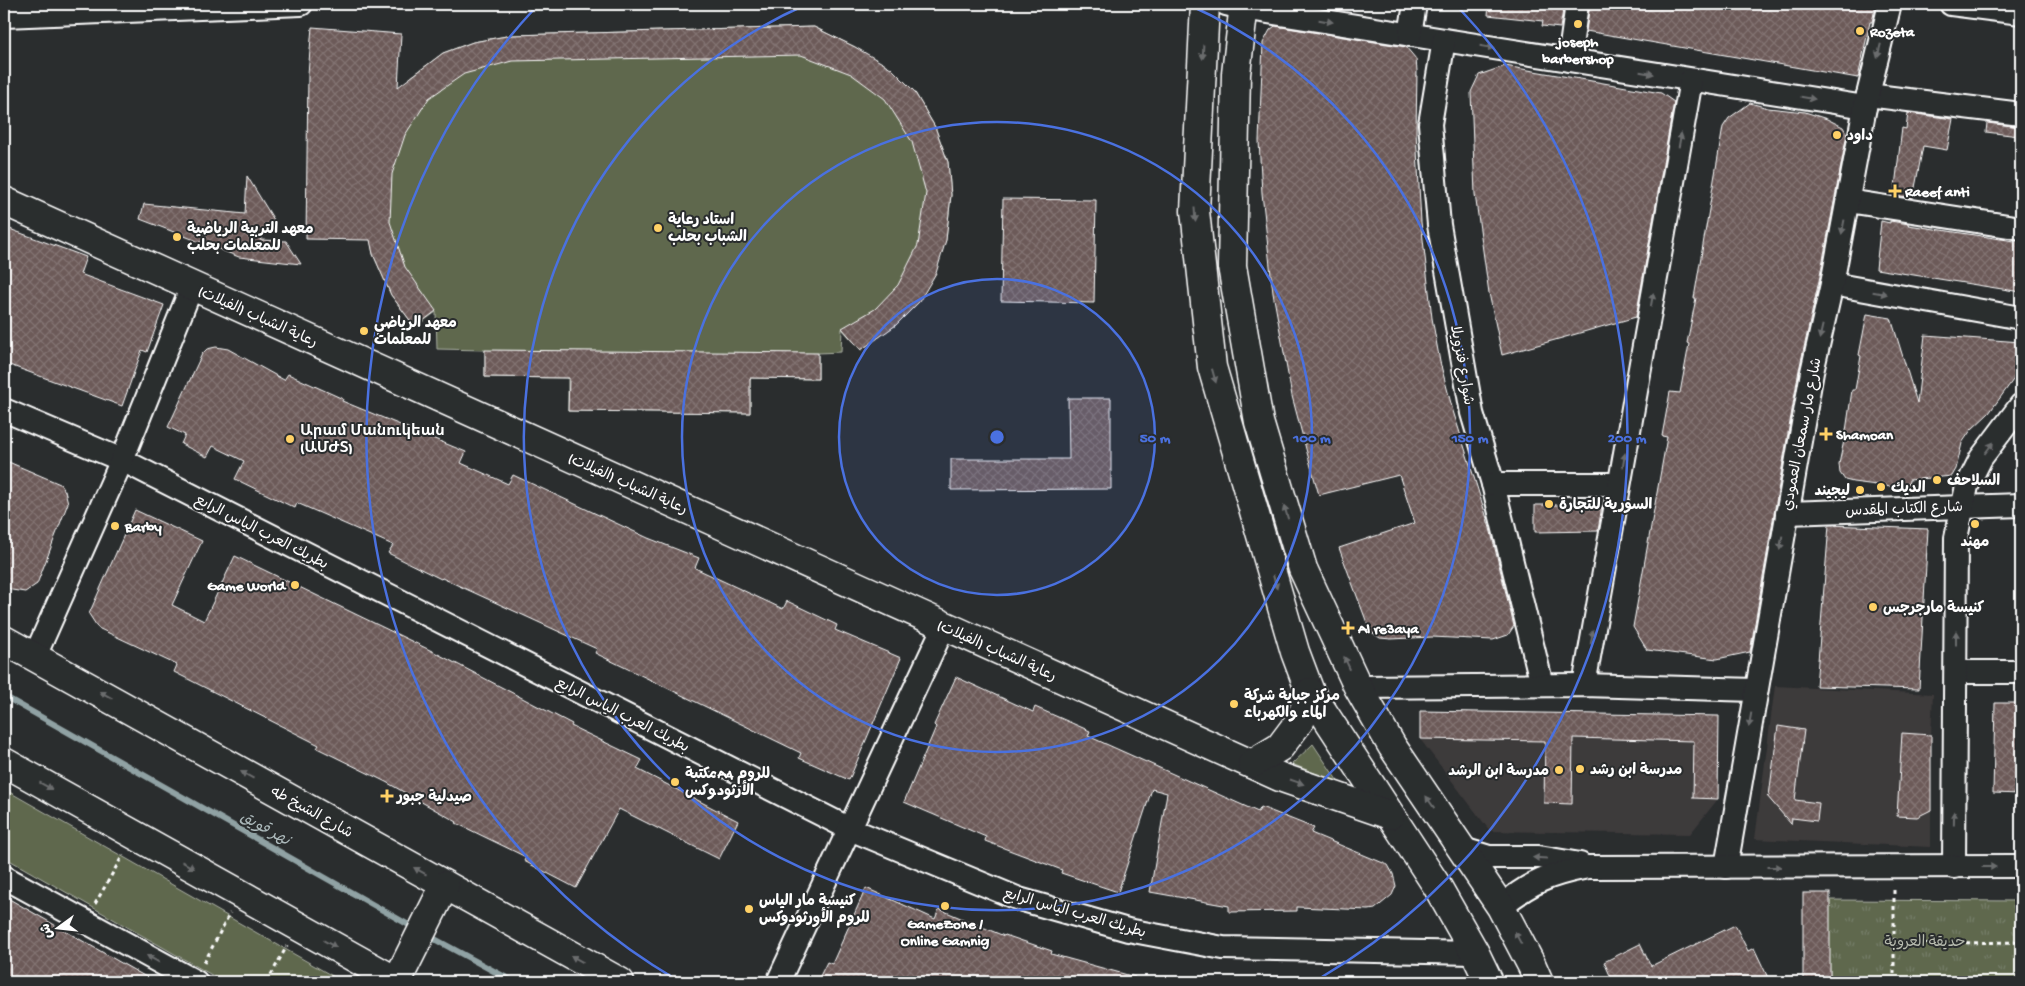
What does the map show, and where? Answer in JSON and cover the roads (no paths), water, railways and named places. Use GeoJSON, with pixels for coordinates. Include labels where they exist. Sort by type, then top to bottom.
{"type":"FeatureCollection","features":[{"type":"Feature","properties":{"kind":"main road"},"geometry":{"type":"LineString","coordinates":[[1205,4],[1194,210],[1212,367],[1295,652],[1310,692],[1437,886],[1475,953],[1489,982]]}},
{"type":"Feature","properties":{"kind":"main road"},"geometry":{"type":"LineString","coordinates":[[1238,5],[1232,266],[1259,422],[1303,569],[1358,687],[1392,746],[1501,907],[1539,982]]}},
{"type":"Feature","properties":{"kind":"main road","name":"رعاية الشباب (الفيلات)"},"geometry":{"type":"LineString","coordinates":[[4,201],[1252,764],[1280,776],[1390,815]]}},
{"type":"Feature","properties":{"kind":"main road","name":"شارع الشيخ طه"},"geometry":{"type":"LineString","coordinates":[[4,640],[620,982]]}},
{"type":"Feature","properties":{"kind":"main road"},"geometry":{"type":"LineString","coordinates":[[1252,764],[1280,747],[1301,719],[1310,692]]}},
{"type":"Feature","properties":{"kind":"main road"},"geometry":{"type":"LineString","coordinates":[[4,762],[397,982],[445,885]]}},
{"type":"Feature","properties":{"kind":"street"},"geometry":{"type":"LineString","coordinates":[[8,12],[301,4]]}},
{"type":"Feature","properties":{"kind":"street"},"geometry":{"type":"LineString","coordinates":[[1410,35],[1415,4]]}},
{"type":"Feature","properties":{"kind":"street"},"geometry":{"type":"LineString","coordinates":[[1569,60],[1577,4]]}},
{"type":"Feature","properties":{"kind":"street","name":"شارع مار سمعان العمودي"},"geometry":{"type":"LineString","coordinates":[[1726,867],[1755,690],[1812,372],[1832,284],[1866,101],[1890,4]]}},
{"type":"Feature","properties":{"kind":"street"},"geometry":{"type":"LineString","coordinates":[[1951,4],[2021,13]]}},
{"type":"Feature","properties":{"kind":"street"},"geometry":{"type":"LineString","coordinates":[[1238,5],[1410,35],[1691,80],[1866,101],[2021,114]]}},
{"type":"Feature","properties":{"kind":"street","name":"شوارع فنزويلا"},"geometry":{"type":"LineString","coordinates":[[1444,40],[1430,124],[1439,225],[1472,413],[1493,484],[1542,685]]}},
{"type":"Feature","properties":{"kind":"street"},"geometry":{"type":"LineString","coordinates":[[1584,685],[1691,80]]}},
{"type":"Feature","properties":{"kind":"street"},"geometry":{"type":"LineString","coordinates":[[1848,201],[2021,228]]}},
{"type":"Feature","properties":{"kind":"street"},"geometry":{"type":"LineString","coordinates":[[1832,284],[2021,318]]}},
{"type":"Feature","properties":{"kind":"street"},"geometry":{"type":"LineString","coordinates":[[35,656],[122,460],[192,286]]}},
{"type":"Feature","properties":{"kind":"street"},"geometry":{"type":"LineString","coordinates":[[1954,867],[1956,538],[1968,486],[1981,458],[2021,405]]}},
{"type":"Feature","properties":{"kind":"street","name":"بطريك العرب الياس الرابع"},"geometry":{"type":"LineString","coordinates":[[4,410],[122,460],[850,829],[1019,899],[1128,930],[1223,948],[1475,953]]}},
{"type":"Feature","properties":{"kind":"street"},"geometry":{"type":"LineString","coordinates":[[1493,484],[1619,484]]}},
{"type":"Feature","properties":{"kind":"street","name":"شارع الكتاب المقدس"},"geometry":{"type":"LineString","coordinates":[[1787,513],[2021,505]]}},
{"type":"Feature","properties":{"kind":"street"},"geometry":{"type":"LineString","coordinates":[[778,982],[944,626]]}},
{"type":"Feature","properties":{"kind":"street"},"geometry":{"type":"LineString","coordinates":[[1956,672],[2021,672]]}},
{"type":"Feature","properties":{"kind":"street"},"geometry":{"type":"LineString","coordinates":[[1358,687],[1584,685],[1755,690]]}},
{"type":"Feature","properties":{"kind":"street"},"geometry":{"type":"LineString","coordinates":[[1463,849],[1489,858],[1540,857],[1563,860],[1588,867]]}},
{"type":"Feature","properties":{"kind":"street"},"geometry":{"type":"LineString","coordinates":[[1501,907],[1529,885],[1545,877],[1588,867],[2021,866]]}},
{"type":"Feature","properties":{"kind":"street"},"geometry":{"type":"LineString","coordinates":[[4,877],[195,982]]}},
{"type":"Feature","properties":{"kind":"waterway","name":"نهر قويق"},"geometry":{"type":"LineString","coordinates":[[4,696],[416,929]]}},
{"type":"Feature","properties":{"kind":"waterway","name":"نهر قويق"},"geometry":{"type":"LineString","coordinates":[[427,935],[514,982]]}},
{"type":"Feature","properties":{"kind":"place","name":"joseph barbershop"},"geometry":{"type":"Point","coordinates":[1578,24]}},
{"type":"Feature","properties":{"kind":"place","name":"Rozeta"},"geometry":{"type":"Point","coordinates":[1860,31]}},
{"type":"Feature","properties":{"kind":"place","name":"داود"},"geometry":{"type":"Point","coordinates":[1837,135]}},
{"type":"Feature","properties":{"kind":"place","name":"Raeef anti"},"geometry":{"type":"Point","coordinates":[1895,191]}},
{"type":"Feature","properties":{"kind":"place","name":"استاد رعاية الشباب بحلب"},"geometry":{"type":"Point","coordinates":[658,228]}},
{"type":"Feature","properties":{"kind":"place","name":"معهد التربية الرياضية للمعلمات بحلب"},"geometry":{"type":"Point","coordinates":[177,237]}},
{"type":"Feature","properties":{"kind":"place","name":"معهد الرياضي للمعلمات"},"geometry":{"type":"Point","coordinates":[364,331]}},
{"type":"Feature","properties":{"kind":"place","name":"Shamoan"},"geometry":{"type":"Point","coordinates":[1826,434]}},
{"type":"Feature","properties":{"kind":"place","name":"Արամ Մանուկեան (ԱՄԺՏ)"},"geometry":{"type":"Point","coordinates":[290,439]}},
{"type":"Feature","properties":{"kind":"place","name":"السلاحف"},"geometry":{"type":"Point","coordinates":[1937,480]}},
{"type":"Feature","properties":{"kind":"place","name":"الديك"},"geometry":{"type":"Point","coordinates":[1881,487]}},
{"type":"Feature","properties":{"kind":"place","name":"ليجيند"},"geometry":{"type":"Point","coordinates":[1860,490]}},
{"type":"Feature","properties":{"kind":"place","name":"السورية للتجارة"},"geometry":{"type":"Point","coordinates":[1549,504]}},
{"type":"Feature","properties":{"kind":"place","name":"مهند"},"geometry":{"type":"Point","coordinates":[1975,524]}},
{"type":"Feature","properties":{"kind":"place","name":"Barby"},"geometry":{"type":"Point","coordinates":[115,526]}},
{"type":"Feature","properties":{"kind":"place","name":"Game World"},"geometry":{"type":"Point","coordinates":[295,585]}},
{"type":"Feature","properties":{"kind":"place","name":"كنيسة مارجرجس"},"geometry":{"type":"Point","coordinates":[1873,607]}},
{"type":"Feature","properties":{"kind":"place","name":"Al re3aya"},"geometry":{"type":"Point","coordinates":[1348,628]}},
{"type":"Feature","properties":{"kind":"place","name":"مركز جباية شركة الماء والكهرباء"},"geometry":{"type":"Point","coordinates":[1234,704]}},
{"type":"Feature","properties":{"kind":"place","name":"مدرسة ابن رشد"},"geometry":{"type":"Point","coordinates":[1580,769]}},
{"type":"Feature","properties":{"kind":"place","name":"مدرسة ابن الرشد"},"geometry":{"type":"Point","coordinates":[1559,770]}},
{"type":"Feature","properties":{"kind":"place","name":"مكتبةA4 للروم الأرثودوكس"},"geometry":{"type":"Point","coordinates":[675,782]}},
{"type":"Feature","properties":{"kind":"place","name":"صيدلية جبور"},"geometry":{"type":"Point","coordinates":[387,796]}},
{"type":"Feature","properties":{"kind":"place","name":"GameZone / Online Gamnig"},"geometry":{"type":"Point","coordinates":[945,906]}},
{"type":"Feature","properties":{"kind":"place","name":"كنيسة مار الياس للروم الأورثودوكس"},"geometry":{"type":"Point","coordinates":[749,909]}},
{"type":"Feature","properties":{"kind":"park label","name":"حديقة العروبة"},"geometry":{"type":"Point","coordinates":[1925,941]}}]}
